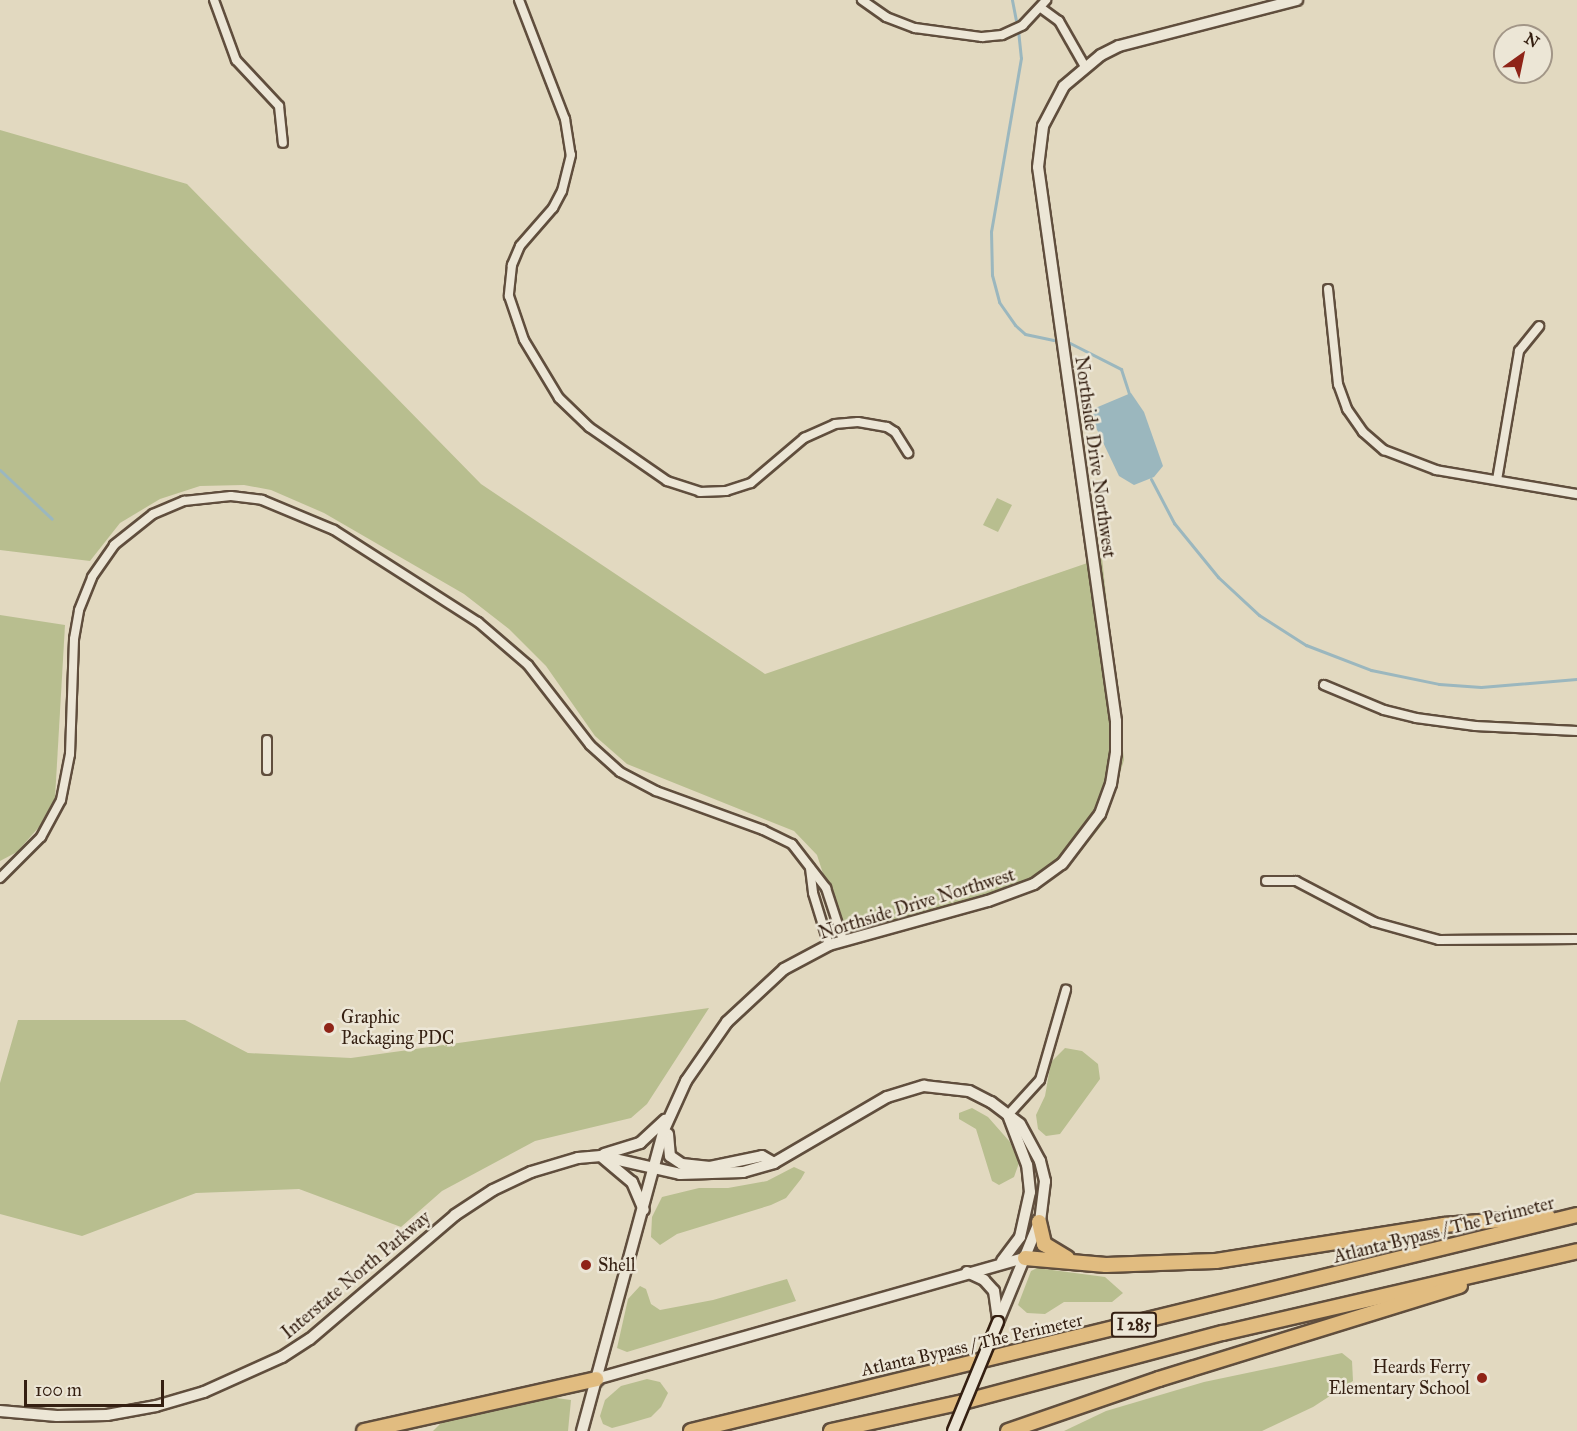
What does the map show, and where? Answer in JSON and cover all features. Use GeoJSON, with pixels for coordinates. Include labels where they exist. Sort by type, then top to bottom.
{"type":"FeatureCollection","features":[{"type":"Feature","properties":{"kind":"highway"},"geometry":{"type":"LineString","coordinates":[[1025,1258],[1083,1263],[1216,1261],[1444,1225],[1577,1214]]}},
{"type":"Feature","properties":{"kind":"highway","name":"Atlanta Bypass / The Perimeter"},"geometry":{"type":"LineString","coordinates":[[691,1431],[1577,1214]]}},
{"type":"Feature","properties":{"kind":"highway"},"geometry":{"type":"LineString","coordinates":[[1039,1222],[1047,1247],[1083,1263]]}},
{"type":"Feature","properties":{"kind":"highway"},"geometry":{"type":"LineString","coordinates":[[1008,1431],[1308,1332],[1577,1252]]}},
{"type":"Feature","properties":{"kind":"highway","name":"I 285"},"geometry":{"type":"LineString","coordinates":[[831,1431],[963,1402],[1223,1333],[1577,1252]]}},
{"type":"Feature","properties":{"kind":"highway"},"geometry":{"type":"LineString","coordinates":[[364,1431],[596,1379]]}},
{"type":"Feature","properties":{"kind":"street"},"geometry":{"type":"LineString","coordinates":[[214,0],[236,60],[279,106],[283,143]]}},
{"type":"Feature","properties":{"kind":"street"},"geometry":{"type":"LineString","coordinates":[[519,0],[565,120],[571,155],[562,190],[553,208],[520,246],[512,265],[509,296],[524,340],[559,398],[589,427],[668,481],[700,492],[726,491],[751,483],[804,438],[835,424],[858,422],[887,427],[895,432],[908,453]]}},
{"type":"Feature","properties":{"kind":"street"},"geometry":{"type":"LineString","coordinates":[[862,0],[886,16],[915,28],[982,37],[1014,30],[1043,4],[1059,21],[1084,65]]}},
{"type":"Feature","properties":{"kind":"street","name":"Northside Drive Northwest"},"geometry":{"type":"LineString","coordinates":[[582,1431],[669,1116],[709,1045],[740,1008],[784,969],[829,945],[988,901],[1034,884],[1062,864],[1083,841],[1111,784],[1116,753],[1116,721],[1038,167],[1039,142],[1048,112],[1064,86],[1084,65],[1119,46],[1297,0]]}},
{"type":"Feature","properties":{"kind":"street"},"geometry":{"type":"LineString","coordinates":[[1328,289],[1338,384],[1347,410],[1363,432],[1384,450],[1407,462],[1577,494]]}},
{"type":"Feature","properties":{"kind":"street"},"geometry":{"type":"LineString","coordinates":[[1497,480],[1519,351],[1539,326]]}},
{"type":"Feature","properties":{"kind":"street"},"geometry":{"type":"LineString","coordinates":[[0,878],[41,837],[61,800],[70,754],[74,639],[79,610],[92,577],[114,545],[153,514],[184,501],[231,496],[262,500],[296,512],[372,553],[507,645],[544,683],[590,745],[620,772],[656,791],[779,836],[792,844],[826,888],[843,940]]}},
{"type":"Feature","properties":{"kind":"street"},"geometry":{"type":"LineString","coordinates":[[1324,685],[1384,710],[1416,718],[1467,725],[1577,730]]}},
{"type":"Feature","properties":{"kind":"street"},"geometry":{"type":"LineString","coordinates":[[267,740],[267,770]]}},
{"type":"Feature","properties":{"kind":"street"},"geometry":{"type":"LineString","coordinates":[[810,867],[813,893],[829,945]]}},
{"type":"Feature","properties":{"kind":"street"},"geometry":{"type":"LineString","coordinates":[[1266,881],[1296,881],[1374,922],[1439,940],[1577,939]]}},
{"type":"Feature","properties":{"kind":"street"},"geometry":{"type":"LineString","coordinates":[[999,1263],[1020,1237],[1030,1192],[1027,1165],[1008,1115],[1040,1080],[1066,990]]}},
{"type":"Feature","properties":{"kind":"street","name":"Interstate North Parkway"},"geometry":{"type":"LineString","coordinates":[[0,1411],[57,1416],[107,1415],[156,1406],[228,1382],[309,1339],[479,1198],[547,1166],[599,1156],[655,1168],[716,1176],[774,1163],[887,1096],[919,1087],[945,1086],[969,1091],[1008,1115],[1028,1133],[1043,1171],[1039,1222],[953,1431]]}},
{"type":"Feature","properties":{"kind":"street"},"geometry":{"type":"LineString","coordinates":[[599,1156],[640,1143],[669,1116]]}},
{"type":"Feature","properties":{"kind":"street"},"geometry":{"type":"LineString","coordinates":[[669,1116],[670,1156],[682,1164],[710,1167],[762,1156],[774,1163]]}},
{"type":"Feature","properties":{"kind":"street"},"geometry":{"type":"LineString","coordinates":[[599,1156],[632,1182],[644,1210]]}},
{"type":"Feature","properties":{"kind":"street"},"geometry":{"type":"LineString","coordinates":[[596,1379],[967,1272],[1025,1258]]}},
{"type":"Feature","properties":{"kind":"street"},"geometry":{"type":"LineString","coordinates":[[967,1272],[984,1280],[994,1291],[998,1323]]}},
{"type":"Feature","properties":{"kind":"green space"},"geometry":{"type":"Polygon","coordinates":[[[0,130],[187,184],[481,484],[765,674],[1102,558],[1124,760],[1105,821],[1071,864],[1015,894],[941,919],[843,935],[817,855],[794,831],[627,764],[595,736],[546,666],[509,629],[464,594],[324,513],[271,490],[244,485],[200,486],[160,499],[120,523],[90,561],[0,550],[0,130]]]}},
{"type":"Feature","properties":{"kind":"green space"},"geometry":{"type":"Polygon","coordinates":[[[997,498],[1012,505],[998,532],[983,525],[997,498]]]}},
{"type":"Feature","properties":{"kind":"green space"},"geometry":{"type":"Polygon","coordinates":[[[0,615],[65,625],[55,798],[39,827],[17,852],[0,861],[0,615]]]}},
{"type":"Feature","properties":{"kind":"green space"},"geometry":{"type":"Polygon","coordinates":[[[709,1008],[647,1104],[631,1118],[535,1141],[442,1191],[401,1227],[299,1189],[196,1193],[82,1236],[0,1214],[0,1083],[18,1020],[185,1020],[248,1053],[351,1058],[709,1008]]]}},
{"type":"Feature","properties":{"kind":"green space"},"geometry":{"type":"Polygon","coordinates":[[[1065,1048],[1082,1051],[1098,1064],[1100,1079],[1060,1134],[1046,1136],[1038,1129],[1036,1115],[1045,1096],[1051,1062],[1065,1048]]]}},
{"type":"Feature","properties":{"kind":"green space"},"geometry":{"type":"Polygon","coordinates":[[[972,1108],[988,1117],[1010,1142],[1019,1163],[1014,1177],[999,1185],[992,1181],[976,1129],[959,1119],[959,1113],[972,1108]]]}},
{"type":"Feature","properties":{"kind":"green space"},"geometry":{"type":"Polygon","coordinates":[[[794,1167],[805,1172],[786,1198],[771,1205],[677,1234],[660,1245],[651,1237],[652,1217],[662,1197],[699,1188],[728,1188],[767,1181],[794,1167]]]}},
{"type":"Feature","properties":{"kind":"green space"},"geometry":{"type":"Polygon","coordinates":[[[1037,1268],[1105,1277],[1123,1293],[1112,1302],[1064,1302],[1045,1314],[1027,1313],[1018,1305],[1031,1271],[1037,1268]]]}},
{"type":"Feature","properties":{"kind":"green space"},"geometry":{"type":"Polygon","coordinates":[[[787,1279],[796,1301],[627,1352],[617,1348],[628,1299],[640,1286],[646,1289],[651,1304],[660,1310],[713,1300],[787,1279]]]}},
{"type":"Feature","properties":{"kind":"green space"},"geometry":{"type":"Polygon","coordinates":[[[1342,1353],[1352,1361],[1353,1381],[1313,1407],[1262,1431],[1064,1431],[1106,1411],[1204,1382],[1342,1353]]]}},
{"type":"Feature","properties":{"kind":"green space"},"geometry":{"type":"Polygon","coordinates":[[[647,1379],[660,1382],[668,1393],[661,1407],[651,1417],[612,1428],[603,1424],[600,1416],[605,1400],[621,1386],[647,1379]]]}},
{"type":"Feature","properties":{"kind":"green space"},"geometry":{"type":"Polygon","coordinates":[[[549,1397],[571,1400],[568,1431],[433,1431],[444,1420],[549,1397]]]}},
{"type":"Feature","properties":{"kind":"water"},"geometry":{"type":"Polygon","coordinates":[[[1131,393],[1144,412],[1163,466],[1154,477],[1134,485],[1119,476],[1090,415],[1093,409],[1131,393]]]}},
{"type":"Feature","properties":{"kind":"waterway"},"geometry":{"type":"LineString","coordinates":[[1012,0],[1016,20]]}},
{"type":"Feature","properties":{"kind":"waterway"},"geometry":{"type":"LineString","coordinates":[[1018,30],[1021,58],[991,231],[992,275],[999,302],[1015,325],[1025,334],[1053,340]]}},
{"type":"Feature","properties":{"kind":"waterway"},"geometry":{"type":"LineString","coordinates":[[1066,341],[1121,369],[1130,396]]}},
{"type":"Feature","properties":{"kind":"waterway"},"geometry":{"type":"LineString","coordinates":[[0,470],[52,519]]}},
{"type":"Feature","properties":{"kind":"waterway"},"geometry":{"type":"LineString","coordinates":[[1151,479],[1174,523],[1218,577],[1259,615],[1306,645],[1371,670],[1439,684],[1481,687],[1577,679]]}},
{"type":"Feature","properties":{"kind":"place","name":"Graphic Packaging PDC"},"geometry":{"type":"Point","coordinates":[329,1028]}},
{"type":"Feature","properties":{"kind":"place","name":"Shell"},"geometry":{"type":"Point","coordinates":[586,1265]}},
{"type":"Feature","properties":{"kind":"place","name":"Heards Ferry Elementary School"},"geometry":{"type":"Point","coordinates":[1482,1378]}}]}
